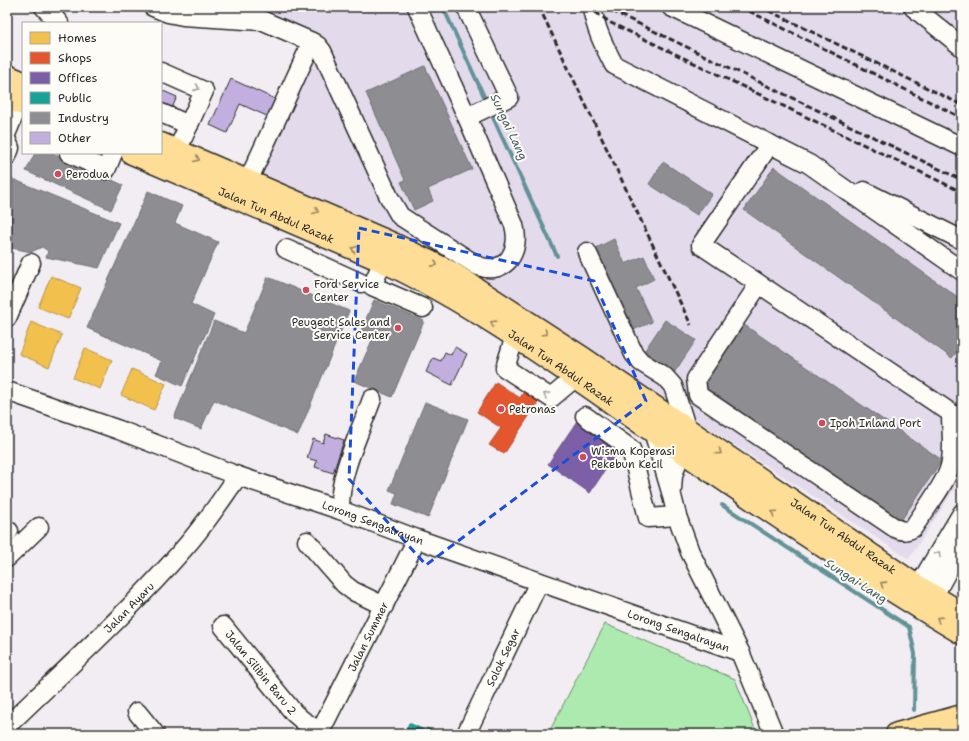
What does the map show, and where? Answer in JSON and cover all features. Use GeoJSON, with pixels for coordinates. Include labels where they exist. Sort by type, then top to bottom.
{"type":"FeatureCollection","features":[{"type":"Feature","properties":{"kind":"main road"},"geometry":{"type":"LineString","coordinates":[[7,76],[18,97]]}},
{"type":"Feature","properties":{"kind":"main road","name":"Jalan Tun Abdul Razak"},"geometry":{"type":"LineString","coordinates":[[169,147],[393,244],[450,272],[590,363],[684,440],[922,596],[962,614]]}},
{"type":"Feature","properties":{"kind":"main road","name":"Jalan Tun Abdul Razak"},"geometry":{"type":"LineString","coordinates":[[134,154],[383,261],[440,290],[515,336],[653,431],[684,440]]}},
{"type":"Feature","properties":{"kind":"main road","name":"Jalan Tun Abdul Razak"},"geometry":{"type":"LineString","coordinates":[[922,596],[962,633]]}},
{"type":"Feature","properties":{"kind":"main road"},"geometry":{"type":"LineString","coordinates":[[897,734],[960,715]]}},
{"type":"Feature","properties":{"kind":"street"},"geometry":{"type":"LineString","coordinates":[[44,7],[58,22]]}},
{"type":"Feature","properties":{"kind":"street"},"geometry":{"type":"LineString","coordinates":[[153,7],[168,13],[183,16],[263,21]]}},
{"type":"Feature","properties":{"kind":"street"},"geometry":{"type":"LineString","coordinates":[[246,7],[252,16],[312,42],[322,51],[389,197],[400,216],[478,266],[486,269],[496,268],[505,264],[512,256],[516,246],[517,235],[514,225],[473,114],[417,7]]}},
{"type":"Feature","properties":{"kind":"street"},"geometry":{"type":"LineString","coordinates":[[466,7],[509,97],[473,114]]}},
{"type":"Feature","properties":{"kind":"street"},"geometry":{"type":"LineString","coordinates":[[592,7],[594,20],[599,35],[614,65],[962,240]]}},
{"type":"Feature","properties":{"kind":"street"},"geometry":{"type":"LineString","coordinates":[[671,7],[962,147]]}},
{"type":"Feature","properties":{"kind":"street"},"geometry":{"type":"LineString","coordinates":[[913,7],[962,47]]}},
{"type":"Feature","properties":{"kind":"street"},"geometry":{"type":"LineString","coordinates":[[248,181],[312,42]]}},
{"type":"Feature","properties":{"kind":"street"},"geometry":{"type":"LineString","coordinates":[[162,72],[204,91],[189,125],[169,147]]}},
{"type":"Feature","properties":{"kind":"street"},"geometry":{"type":"LineString","coordinates":[[7,132],[18,97]]}},
{"type":"Feature","properties":{"kind":"street"},"geometry":{"type":"LineString","coordinates":[[162,113],[189,125]]}},
{"type":"Feature","properties":{"kind":"street"},"geometry":{"type":"LineString","coordinates":[[7,141],[10,148],[7,156]]}},
{"type":"Feature","properties":{"kind":"street"},"geometry":{"type":"LineString","coordinates":[[759,284],[696,379],[698,395],[895,528],[901,531],[908,531],[913,528],[946,478],[950,466],[952,454],[951,413],[701,245],[770,144]]}},
{"type":"Feature","properties":{"kind":"street"},"geometry":{"type":"LineString","coordinates":[[71,154],[106,170],[113,154]]}},
{"type":"Feature","properties":{"kind":"street"},"geometry":{"type":"LineString","coordinates":[[809,164],[962,271]]}},
{"type":"Feature","properties":{"kind":"street"},"geometry":{"type":"LineString","coordinates":[[320,265],[332,240]]}},
{"type":"Feature","properties":{"kind":"street"},"geometry":{"type":"LineString","coordinates":[[286,249],[360,283]]}},
{"type":"Feature","properties":{"kind":"street"},"geometry":{"type":"LineString","coordinates":[[587,252],[634,354],[641,362],[665,377],[673,386],[684,440],[673,476],[672,492]]}},
{"type":"Feature","properties":{"kind":"street"},"geometry":{"type":"LineString","coordinates":[[383,261],[372,286],[423,308]]}},
{"type":"Feature","properties":{"kind":"street"},"geometry":{"type":"LineString","coordinates":[[7,318],[31,263]]}},
{"type":"Feature","properties":{"kind":"street"},"geometry":{"type":"LineString","coordinates":[[515,336],[504,368],[551,398],[576,377]]}},
{"type":"Feature","properties":{"kind":"street","name":"Lorong Sengalrayan"},"geometry":{"type":"LineString","coordinates":[[7,391],[119,430],[238,476],[340,510],[417,539],[740,652]]}},
{"type":"Feature","properties":{"kind":"street"},"geometry":{"type":"LineString","coordinates":[[340,510],[343,477],[372,399]]}},
{"type":"Feature","properties":{"kind":"street"},"geometry":{"type":"LineString","coordinates":[[585,416],[631,449],[648,518],[677,516]]}},
{"type":"Feature","properties":{"kind":"street"},"geometry":{"type":"LineString","coordinates":[[653,431],[672,492],[677,516],[690,552],[740,652],[774,734]]}},
{"type":"Feature","properties":{"kind":"street","name":"Jalan Ayaru"},"geometry":{"type":"LineString","coordinates":[[7,726],[83,653],[171,563],[193,537],[238,476]]}},
{"type":"Feature","properties":{"kind":"street"},"geometry":{"type":"LineString","coordinates":[[922,596],[962,513]]}},
{"type":"Feature","properties":{"kind":"street"},"geometry":{"type":"LineString","coordinates":[[7,558],[39,527]]}},
{"type":"Feature","properties":{"kind":"street","name":"Jalan Summer"},"geometry":{"type":"LineString","coordinates":[[319,733],[417,539]]}},
{"type":"Feature","properties":{"kind":"street"},"geometry":{"type":"LineString","coordinates":[[308,541],[344,584],[353,591],[384,606]]}},
{"type":"Feature","properties":{"kind":"street"},"geometry":{"type":"LineString","coordinates":[[922,596],[962,545]]}},
{"type":"Feature","properties":{"kind":"street","name":"Solok Segar"},"geometry":{"type":"LineString","coordinates":[[467,732],[539,582]]}},
{"type":"Feature","properties":{"kind":"street","name":"Jalan Silibin Baru 2"},"geometry":{"type":"LineString","coordinates":[[223,626],[294,713],[319,733]]}},
{"type":"Feature","properties":{"kind":"street"},"geometry":{"type":"LineString","coordinates":[[137,712],[155,734]]}},
{"type":"Feature","properties":{"kind":"highlighted area"},"geometry":{"type":"Polygon","coordinates":[[[359,228],[594,281],[646,401],[426,565],[349,479],[359,228]]]}},
{"type":"Feature","properties":{"kind":"shaded area","name":"Ipoh Inland Port"},"geometry":{"type":"Polygon","coordinates":[[[257,7],[953,7],[962,15],[962,477],[909,559],[519,304],[437,248],[261,175],[322,43],[257,7]]]}},
{"type":"Feature","properties":{"kind":"green space"},"geometry":{"type":"Polygon","coordinates":[[[605,624],[735,679],[757,734],[548,734],[605,624]]]}},
{"type":"Feature","properties":{"kind":"building: Homes"},"geometry":{"type":"Polygon","coordinates":[[[51,276],[81,288],[68,319],[38,307],[51,276]]]}},
{"type":"Feature","properties":{"kind":"building: Homes"},"geometry":{"type":"Polygon","coordinates":[[[31,322],[62,335],[49,367],[19,354],[31,322]]]}},
{"type":"Feature","properties":{"kind":"building: Homes"},"geometry":{"type":"Polygon","coordinates":[[[85,348],[112,360],[100,389],[73,378],[85,348]]]}},
{"type":"Feature","properties":{"kind":"building: Homes"},"geometry":{"type":"Polygon","coordinates":[[[132,369],[166,384],[154,410],[121,395],[132,369]]]}},
{"type":"Feature","properties":{"kind":"building: Shops"},"geometry":{"type":"Polygon","coordinates":[[[496,382],[520,398],[524,391],[539,401],[504,454],[489,445],[501,428],[477,412],[496,382]]]}},
{"type":"Feature","properties":{"kind":"building: Offices","name":"Wisma Koperasi Pekebun Kecil"},"geometry":{"type":"Polygon","coordinates":[[[577,421],[619,449],[590,493],[548,464],[577,421]]]}},
{"type":"Feature","properties":{"kind":"building: Public"},"geometry":{"type":"Polygon","coordinates":[[[409,723],[426,731],[427,728],[439,734],[404,734],[409,723]]]}},
{"type":"Feature","properties":{"kind":"building: Industry"},"geometry":{"type":"Polygon","coordinates":[[[425,66],[472,169],[428,189],[433,201],[414,210],[401,182],[405,180],[366,93],[425,66]]]}},
{"type":"Feature","properties":{"kind":"building: Industry"},"geometry":{"type":"Polygon","coordinates":[[[34,154],[55,154],[123,185],[111,210],[26,171],[34,154]]]}},
{"type":"Feature","properties":{"kind":"building: Industry"},"geometry":{"type":"Polygon","coordinates":[[[663,162],[712,194],[697,215],[649,184],[663,162]]]}},
{"type":"Feature","properties":{"kind":"building: Industry"},"geometry":{"type":"Polygon","coordinates":[[[774,167],[962,300],[962,344],[952,358],[744,210],[774,167]]]}},
{"type":"Feature","properties":{"kind":"building: Industry"},"geometry":{"type":"Polygon","coordinates":[[[10,178],[119,223],[99,268],[46,257],[48,251],[42,247],[31,252],[7,247],[7,186],[10,178]]]}},
{"type":"Feature","properties":{"kind":"building: Industry"},"geometry":{"type":"Polygon","coordinates":[[[148,191],[182,206],[175,223],[218,242],[191,304],[214,315],[182,386],[156,374],[162,361],[87,328],[148,191]]]}},
{"type":"Feature","properties":{"kind":"building: Industry"},"geometry":{"type":"Polygon","coordinates":[[[614,239],[625,264],[644,256],[654,279],[636,288],[652,322],[631,331],[594,249],[614,239]]]}},
{"type":"Feature","properties":{"kind":"building: Industry"},"geometry":{"type":"Polygon","coordinates":[[[268,277],[349,311],[298,435],[214,400],[201,429],[174,418],[214,321],[244,333],[268,277]]]}},
{"type":"Feature","properties":{"kind":"building: Industry"},"geometry":{"type":"Polygon","coordinates":[[[374,300],[424,321],[392,397],[354,381],[373,338],[360,333],[374,300]]]}},
{"type":"Feature","properties":{"kind":"building: Industry"},"geometry":{"type":"Polygon","coordinates":[[[665,320],[696,340],[674,373],[643,353],[665,320]]]}},
{"type":"Feature","properties":{"kind":"building: Industry","name":"Ipoh Inland Port"},"geometry":{"type":"Polygon","coordinates":[[[743,324],[942,460],[900,522],[701,385],[743,324]]]}},
{"type":"Feature","properties":{"kind":"building: Industry"},"geometry":{"type":"Polygon","coordinates":[[[425,402],[468,419],[428,518],[393,504],[397,493],[389,490],[425,402]]]}},
{"type":"Feature","properties":{"kind":"building: Other"},"geometry":{"type":"Polygon","coordinates":[[[231,79],[277,100],[269,117],[240,104],[227,133],[210,125],[231,79]]]}},
{"type":"Feature","properties":{"kind":"building: Other"},"geometry":{"type":"Polygon","coordinates":[[[162,90],[177,97],[171,110],[162,106],[162,90]]]}},
{"type":"Feature","properties":{"kind":"building: Other"},"geometry":{"type":"Polygon","coordinates":[[[455,347],[467,354],[452,385],[426,372],[433,358],[441,361],[445,352],[451,355],[455,347]]]}},
{"type":"Feature","properties":{"kind":"building: Other"},"geometry":{"type":"Polygon","coordinates":[[[326,434],[344,440],[333,473],[315,467],[317,461],[307,458],[313,439],[323,443],[326,434]]]}},
{"type":"Feature","properties":{"kind":"waterway","name":"Sungai Lang"},"geometry":{"type":"LineString","coordinates":[[443,7],[487,103]]}},
{"type":"Feature","properties":{"kind":"waterway","name":"Sungai Lang"},"geometry":{"type":"LineString","coordinates":[[490,111],[557,256]]}},
{"type":"Feature","properties":{"kind":"waterway","name":"Sungai Lang"},"geometry":{"type":"LineString","coordinates":[[722,505],[909,627],[915,654],[914,710]]}},
{"type":"Feature","properties":{"kind":"railway"},"geometry":{"type":"LineString","coordinates":[[539,7],[691,325]]}},
{"type":"Feature","properties":{"kind":"railway"},"geometry":{"type":"LineString","coordinates":[[588,7],[611,23],[962,192]]}},
{"type":"Feature","properties":{"kind":"railway"},"geometry":{"type":"LineString","coordinates":[[604,7],[962,180]]}},
{"type":"Feature","properties":{"kind":"railway"},"geometry":{"type":"LineString","coordinates":[[741,7],[962,118]]}},
{"type":"Feature","properties":{"kind":"railway"},"geometry":{"type":"LineString","coordinates":[[761,7],[962,105]]}},
{"type":"Feature","properties":{"kind":"place","name":"Perodua"},"geometry":{"type":"Point","coordinates":[58,174]}},
{"type":"Feature","properties":{"kind":"place","name":"Ford Service Center"},"geometry":{"type":"Point","coordinates":[306,290]}},
{"type":"Feature","properties":{"kind":"place","name":"Peugeot Sales and Service Center"},"geometry":{"type":"Point","coordinates":[398,328]}},
{"type":"Feature","properties":{"kind":"place","name":"Petronas"},"geometry":{"type":"Point","coordinates":[501,409]}},
{"type":"Feature","properties":{"kind":"place","name":"Ipoh Inland Port"},"geometry":{"type":"Point","coordinates":[822,423]}},
{"type":"Feature","properties":{"kind":"place","name":"Wisma Koperasi Pekebun Kecil"},"geometry":{"type":"Point","coordinates":[583,457]}}]}
